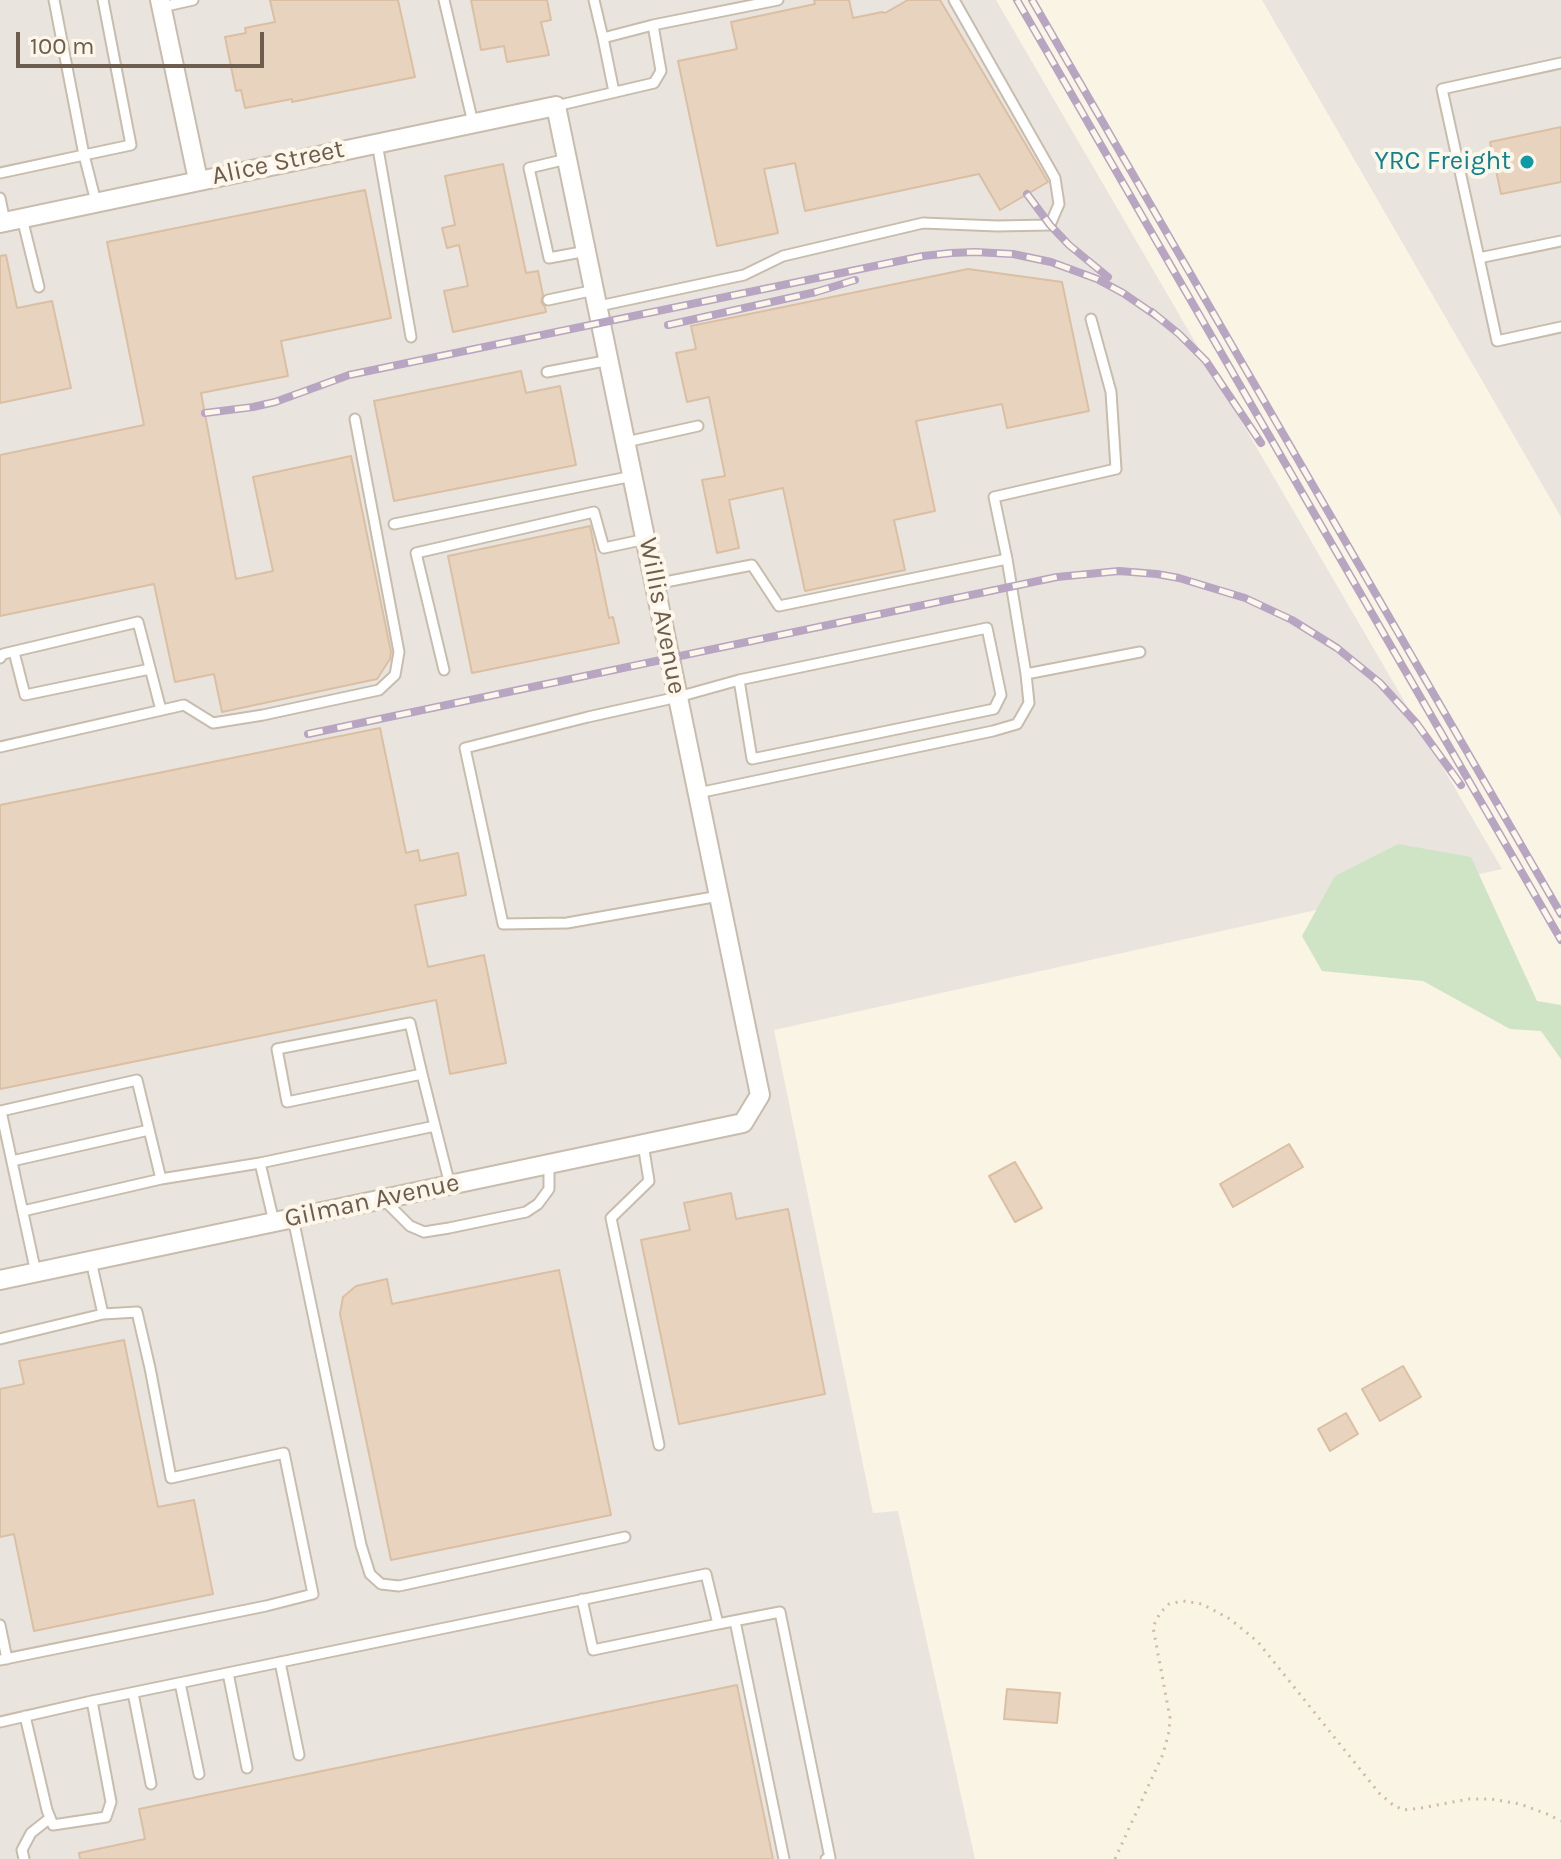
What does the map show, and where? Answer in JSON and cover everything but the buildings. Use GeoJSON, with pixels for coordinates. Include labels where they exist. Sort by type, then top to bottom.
{"type":"FeatureCollection","features":[{"type":"Feature","properties":{"kind":"street"},"geometry":{"type":"LineString","coordinates":[[161,4],[198,180]]}},
{"type":"Feature","properties":{"kind":"street","name":"Alice Street"},"geometry":{"type":"LineString","coordinates":[[9,221],[556,106]]}},
{"type":"Feature","properties":{"kind":"street","name":"Willis Avenue"},"geometry":{"type":"LineString","coordinates":[[556,106],[760,1095],[743,1123]]}},
{"type":"Feature","properties":{"kind":"street","name":"Gilman Avenue"},"geometry":{"type":"LineString","coordinates":[[0,1280],[743,1123]]}},
{"type":"Feature","properties":{"kind":"lane"},"geometry":{"type":"LineString","coordinates":[[54,0],[96,202]]}},
{"type":"Feature","properties":{"kind":"lane"},"geometry":{"type":"LineString","coordinates":[[0,173],[131,145],[103,0]]}},
{"type":"Feature","properties":{"kind":"lane"},"geometry":{"type":"LineString","coordinates":[[161,4],[193,0]]}},
{"type":"Feature","properties":{"kind":"lane"},"geometry":{"type":"LineString","coordinates":[[444,0],[473,123]]}},
{"type":"Feature","properties":{"kind":"lane"},"geometry":{"type":"LineString","coordinates":[[594,0],[614,92]]}},
{"type":"Feature","properties":{"kind":"lane"},"geometry":{"type":"LineString","coordinates":[[603,38],[778,0]]}},
{"type":"Feature","properties":{"kind":"lane"},"geometry":{"type":"LineString","coordinates":[[548,300],[597,298],[744,275],[783,256],[923,223],[1050,225],[1059,204],[1055,178],[954,0]]}},
{"type":"Feature","properties":{"kind":"lane"},"geometry":{"type":"LineString","coordinates":[[556,106],[654,83],[661,71],[653,25]]}},
{"type":"Feature","properties":{"kind":"lane"},"geometry":{"type":"LineString","coordinates":[[1561,63],[1442,89],[1497,341],[1561,327]]}},
{"type":"Feature","properties":{"kind":"lane"},"geometry":{"type":"LineString","coordinates":[[377,143],[411,337]]}},
{"type":"Feature","properties":{"kind":"lane"},"geometry":{"type":"LineString","coordinates":[[567,159],[529,168],[549,258],[587,251]]}},
{"type":"Feature","properties":{"kind":"lane"},"geometry":{"type":"LineString","coordinates":[[0,198],[39,287]]}},
{"type":"Feature","properties":{"kind":"lane"},"geometry":{"type":"LineString","coordinates":[[1479,258],[1561,241]]}},
{"type":"Feature","properties":{"kind":"lane"},"geometry":{"type":"LineString","coordinates":[[698,793],[1017,724],[1029,703],[1007,559],[994,497],[1116,469],[1111,392],[1091,319]]}},
{"type":"Feature","properties":{"kind":"lane"},"geometry":{"type":"LineString","coordinates":[[547,372],[610,360]]}},
{"type":"Feature","properties":{"kind":"lane"},"geometry":{"type":"LineString","coordinates":[[0,747],[184,705],[213,723],[379,690],[395,675],[399,652],[355,419]]}},
{"type":"Feature","properties":{"kind":"lane"},"geometry":{"type":"LineString","coordinates":[[626,442],[698,426]]}},
{"type":"Feature","properties":{"kind":"lane"},"geometry":{"type":"LineString","coordinates":[[394,524],[633,476]]}},
{"type":"Feature","properties":{"kind":"lane"},"geometry":{"type":"LineString","coordinates":[[444,670],[416,553],[594,512],[604,548],[646,539]]}},
{"type":"Feature","properties":{"kind":"lane"},"geometry":{"type":"LineString","coordinates":[[655,584],[752,565],[779,606],[1007,559]]}},
{"type":"Feature","properties":{"kind":"lane"},"geometry":{"type":"LineString","coordinates":[[0,658],[3,654],[138,622],[161,710]]}},
{"type":"Feature","properties":{"kind":"lane"},"geometry":{"type":"LineString","coordinates":[[719,896],[567,923],[503,924],[465,748],[739,680],[987,628],[1001,695],[994,709],[752,759],[739,680]]}},
{"type":"Feature","properties":{"kind":"lane"},"geometry":{"type":"LineString","coordinates":[[14,652],[25,695],[150,669]]}},
{"type":"Feature","properties":{"kind":"lane"},"geometry":{"type":"LineString","coordinates":[[1026,674],[1140,652]]}},
{"type":"Feature","properties":{"kind":"lane"},"geometry":{"type":"LineString","coordinates":[[422,1074],[287,1102],[277,1049],[410,1023],[450,1185]]}},
{"type":"Feature","properties":{"kind":"lane"},"geometry":{"type":"LineString","coordinates":[[36,1273],[1,1111],[137,1080],[161,1179]]}},
{"type":"Feature","properties":{"kind":"lane"},"geometry":{"type":"LineString","coordinates":[[23,1211],[161,1179],[260,1163],[435,1126]]}},
{"type":"Feature","properties":{"kind":"lane"},"geometry":{"type":"LineString","coordinates":[[12,1161],[149,1130]]}},
{"type":"Feature","properties":{"kind":"lane"},"geometry":{"type":"LineString","coordinates":[[643,1144],[649,1181],[611,1218],[659,1445]]}},
{"type":"Feature","properties":{"kind":"lane"},"geometry":{"type":"LineString","coordinates":[[260,1163],[274,1222]]}},
{"type":"Feature","properties":{"kind":"lane"},"geometry":{"type":"LineString","coordinates":[[383,1199],[410,1226],[424,1232],[526,1212],[538,1204],[549,1189],[549,1164]]}},
{"type":"Feature","properties":{"kind":"lane"},"geometry":{"type":"LineString","coordinates":[[293,1218],[361,1545],[370,1574],[381,1584],[399,1586],[625,1537]]}},
{"type":"Feature","properties":{"kind":"lane"},"geometry":{"type":"LineString","coordinates":[[91,1261],[103,1314]]}},
{"type":"Feature","properties":{"kind":"lane"},"geometry":{"type":"LineString","coordinates":[[0,1339],[103,1314],[137,1312],[171,1478],[284,1453],[313,1594],[3,1660],[0,1625]]}},
{"type":"Feature","properties":{"kind":"lane"},"geometry":{"type":"LineString","coordinates":[[0,1722],[706,1574],[718,1624]]}},
{"type":"Feature","properties":{"kind":"lane"},"geometry":{"type":"LineString","coordinates":[[582,1599],[593,1650],[780,1612],[830,1858],[826,1859]]}},
{"type":"Feature","properties":{"kind":"lane"},"geometry":{"type":"LineString","coordinates":[[735,1621],[784,1859]]}},
{"type":"Feature","properties":{"kind":"lane"},"geometry":{"type":"LineString","coordinates":[[280,1662],[299,1755]]}},
{"type":"Feature","properties":{"kind":"lane"},"geometry":{"type":"LineString","coordinates":[[228,1673],[247,1768]]}},
{"type":"Feature","properties":{"kind":"lane"},"geometry":{"type":"LineString","coordinates":[[180,1683],[199,1774]]}},
{"type":"Feature","properties":{"kind":"lane"},"geometry":{"type":"LineString","coordinates":[[133,1693],[151,1784]]}},
{"type":"Feature","properties":{"kind":"lane"},"geometry":{"type":"LineString","coordinates":[[25,1716],[53,1825],[106,1817],[111,1802],[92,1701]]}},
{"type":"Feature","properties":{"kind":"lane"},"geometry":{"type":"LineString","coordinates":[[24,1859],[22,1850],[31,1833],[50,1818]]}},
{"type":"Feature","properties":{"kind":"path"},"geometry":{"type":"LineString","coordinates":[[1115,1859],[1163,1754],[1169,1732],[1170,1718],[1153,1627],[1169,1604],[1183,1601],[1202,1604],[1230,1619],[1258,1642],[1379,1793],[1392,1804],[1403,1810],[1469,1799],[1491,1799],[1520,1804],[1561,1821]]}},
{"type":"Feature","properties":{"kind":"shaded area"},"geometry":{"type":"Polygon","coordinates":[[[0,0],[996,0],[1502,869],[774,1030],[873,1513],[898,1511],[975,1859],[0,1859],[0,0]]]}},
{"type":"Feature","properties":{"kind":"shaded area"},"geometry":{"type":"Polygon","coordinates":[[[1262,0],[1561,0],[1561,517],[1262,0]]]}},
{"type":"Feature","properties":{"kind":"green space"},"geometry":{"type":"Polygon","coordinates":[[[1398,844],[1471,857],[1537,1001],[1561,1005],[1561,1059],[1541,1031],[1510,1029],[1423,981],[1322,971],[1302,936],[1335,876],[1398,844]]]}},
{"type":"Feature","properties":{"kind":"railway"},"geometry":{"type":"LineString","coordinates":[[1017,0],[1561,940]]}},
{"type":"Feature","properties":{"kind":"railway"},"geometry":{"type":"LineString","coordinates":[[1032,0],[1561,914]]}},
{"type":"Feature","properties":{"kind":"railway"},"geometry":{"type":"LineString","coordinates":[[1027,194],[1069,245],[1108,277]]}},
{"type":"Feature","properties":{"kind":"railway"},"geometry":{"type":"LineString","coordinates":[[205,413],[275,402],[349,375],[923,256],[951,253],[1013,254],[1051,262],[1097,279],[1158,317]]}},
{"type":"Feature","properties":{"kind":"railway"},"geometry":{"type":"LineString","coordinates":[[668,325],[816,292],[855,280]]}},
{"type":"Feature","properties":{"kind":"railway"},"geometry":{"type":"LineString","coordinates":[[1152,312],[1206,361],[1261,443]]}},
{"type":"Feature","properties":{"kind":"railway"},"geometry":{"type":"LineString","coordinates":[[308,734],[1057,577],[1119,571],[1179,578],[1245,598],[1292,620],[1337,648],[1380,683],[1417,724],[1461,785]]}},
{"type":"Feature","properties":{"kind":"place","name":"YRC Freight"},"geometry":{"type":"Point","coordinates":[1527,162]}}]}
